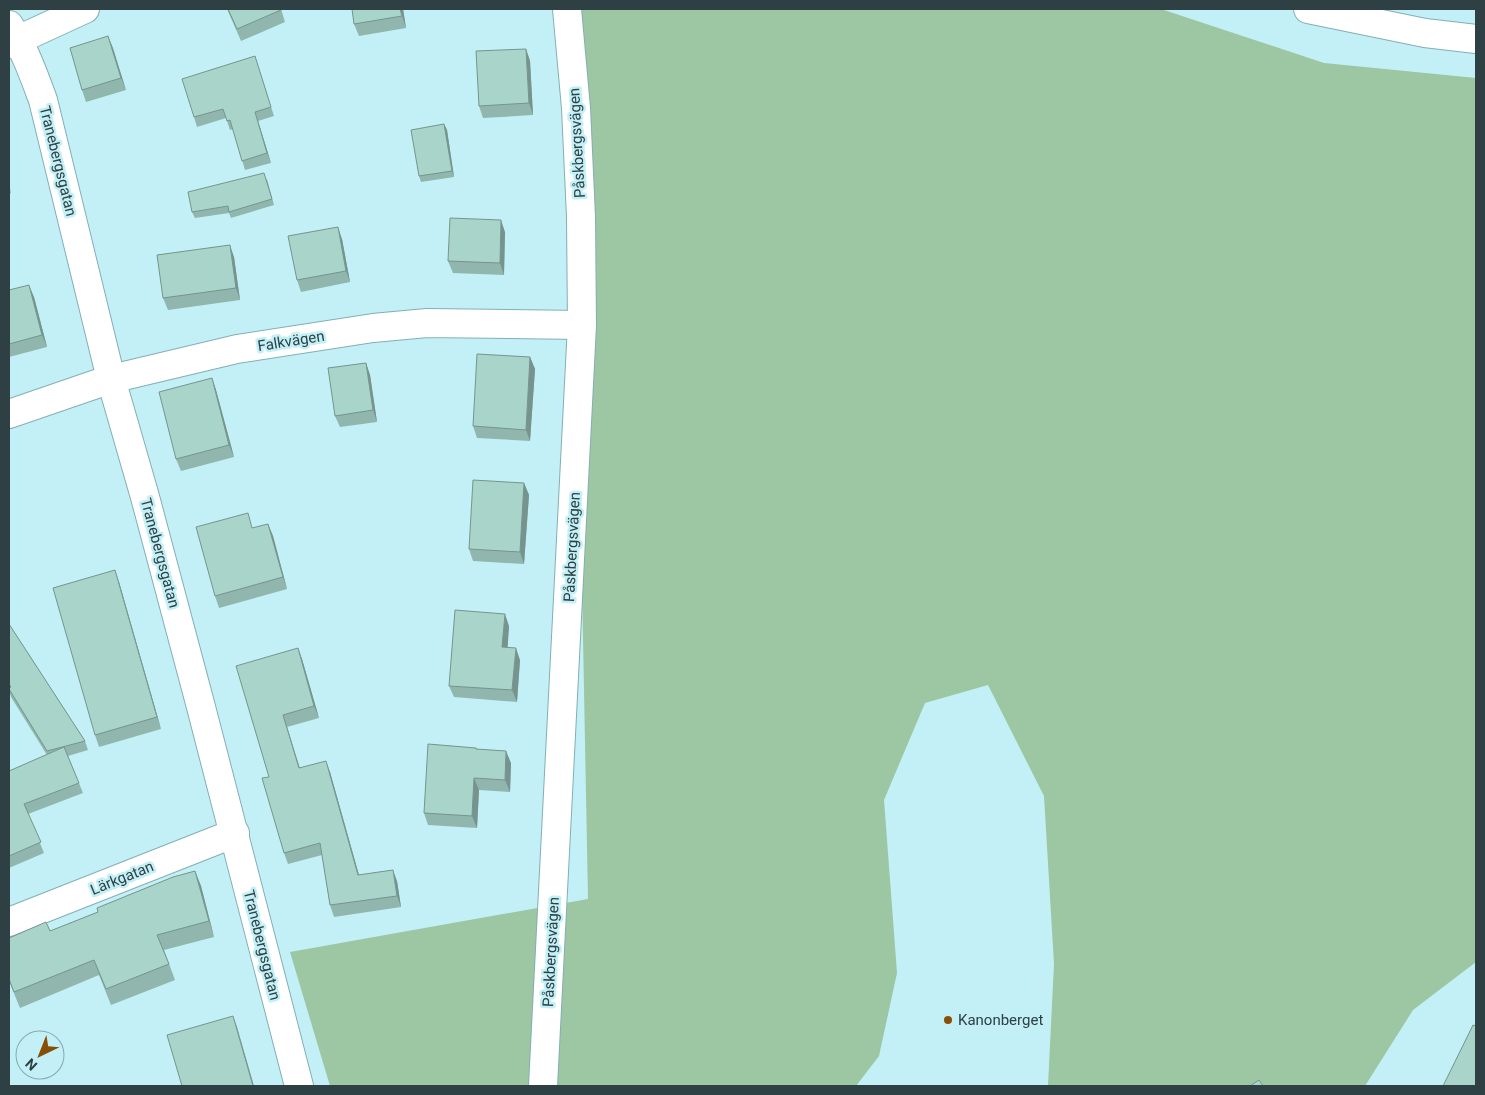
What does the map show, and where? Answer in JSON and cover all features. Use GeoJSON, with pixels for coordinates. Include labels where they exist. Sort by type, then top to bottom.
{"type":"FeatureCollection","features":[{"type":"Feature","properties":{"kind":"street"},"geometry":{"type":"LineString","coordinates":[[12,36],[85,9]]}},
{"type":"Feature","properties":{"kind":"street","name":"Påskbergsvägen"},"geometry":{"type":"LineString","coordinates":[[544,1086],[582,325],[581,217],[567,9]]}},
{"type":"Feature","properties":{"kind":"street"},"geometry":{"type":"LineString","coordinates":[[1308,9],[1425,33],[1476,39]]}},
{"type":"Feature","properties":{"kind":"street","name":"Tranebergsgatan"},"geometry":{"type":"LineString","coordinates":[[12,36],[31,68],[43,100],[111,379],[145,497],[235,833],[266,963],[299,1086]]}},
{"type":"Feature","properties":{"kind":"street","name":"Falkvägen"},"geometry":{"type":"LineString","coordinates":[[9,414],[111,379],[238,349],[373,328],[426,323],[582,325]]}},
{"type":"Feature","properties":{"kind":"street","name":"Lärkgatan"},"geometry":{"type":"LineString","coordinates":[[9,922],[235,833]]}},
{"type":"Feature","properties":{"kind":"green space"},"geometry":{"type":"Polygon","coordinates":[[[571,9],[1161,9],[1324,63],[1476,78],[1476,962],[1413,1010],[1365,1086],[1048,1086],[1054,964],[1044,796],[988,685],[925,703],[884,800],[897,973],[879,1056],[856,1086],[330,1086],[290,952],[588,899],[571,9]]]}},
{"type":"Feature","properties":{"kind":"building"},"geometry":{"type":"Polygon","coordinates":[[[228,9],[281,9],[281,10],[237,29],[228,9]]]}},
{"type":"Feature","properties":{"kind":"building"},"geometry":{"type":"Polygon","coordinates":[[[352,9],[400,9],[402,16],[354,24],[352,9]]]}},
{"type":"Feature","properties":{"kind":"building"},"geometry":{"type":"Polygon","coordinates":[[[108,36],[121,78],[82,90],[70,48],[108,36]]]}},
{"type":"Feature","properties":{"kind":"building"},"geometry":{"type":"Polygon","coordinates":[[[526,49],[529,103],[479,106],[476,51],[526,49]]]}},
{"type":"Feature","properties":{"kind":"building"},"geometry":{"type":"Polygon","coordinates":[[[255,56],[271,107],[255,112],[267,153],[242,161],[230,120],[227,121],[223,109],[194,117],[182,79],[255,56]]]}},
{"type":"Feature","properties":{"kind":"building"},"geometry":{"type":"Polygon","coordinates":[[[444,124],[452,171],[419,176],[411,130],[444,124]]]}},
{"type":"Feature","properties":{"kind":"building"},"geometry":{"type":"Polygon","coordinates":[[[264,173],[272,199],[229,212],[228,206],[192,212],[188,192],[264,173]]]}},
{"type":"Feature","properties":{"kind":"building"},"geometry":{"type":"Polygon","coordinates":[[[450,218],[501,220],[500,263],[448,261],[450,218]]]}},
{"type":"Feature","properties":{"kind":"building"},"geometry":{"type":"Polygon","coordinates":[[[338,227],[346,271],[297,280],[288,236],[338,227]]]}},
{"type":"Feature","properties":{"kind":"building"},"geometry":{"type":"Polygon","coordinates":[[[230,245],[236,288],[163,298],[157,255],[230,245]]]}},
{"type":"Feature","properties":{"kind":"building"},"geometry":{"type":"Polygon","coordinates":[[[29,285],[42,335],[9,344],[9,290],[29,285]]]}},
{"type":"Feature","properties":{"kind":"building"},"geometry":{"type":"Polygon","coordinates":[[[477,354],[530,357],[526,430],[473,426],[477,354]]]}},
{"type":"Feature","properties":{"kind":"building"},"geometry":{"type":"Polygon","coordinates":[[[366,363],[373,410],[335,416],[328,368],[366,363]]]}},
{"type":"Feature","properties":{"kind":"building"},"geometry":{"type":"Polygon","coordinates":[[[212,378],[229,445],[176,459],[159,392],[212,378]]]}},
{"type":"Feature","properties":{"kind":"building"},"geometry":{"type":"Polygon","coordinates":[[[473,480],[524,483],[520,552],[469,549],[473,480]]]}},
{"type":"Feature","properties":{"kind":"building"},"geometry":{"type":"Polygon","coordinates":[[[248,513],[252,528],[268,524],[283,577],[215,596],[196,527],[248,513]]]}},
{"type":"Feature","properties":{"kind":"building"},"geometry":{"type":"Polygon","coordinates":[[[115,570],[157,717],[95,735],[53,588],[115,570]]]}},
{"type":"Feature","properties":{"kind":"building"},"geometry":{"type":"Polygon","coordinates":[[[455,610],[505,614],[502,647],[516,648],[512,690],[449,686],[455,610]]]}},
{"type":"Feature","properties":{"kind":"building"},"geometry":{"type":"Polygon","coordinates":[[[9,624],[85,741],[47,751],[9,689],[11,687],[9,684],[9,624]]]}},
{"type":"Feature","properties":{"kind":"building"},"geometry":{"type":"Polygon","coordinates":[[[298,648],[314,706],[283,715],[299,768],[326,761],[358,875],[393,870],[397,896],[330,905],[320,843],[284,853],[262,778],[269,777],[236,666],[298,648]]]}},
{"type":"Feature","properties":{"kind":"building"},"geometry":{"type":"Polygon","coordinates":[[[428,744],[506,751],[505,780],[474,778],[472,816],[424,813],[428,744]]]}},
{"type":"Feature","properties":{"kind":"building"},"geometry":{"type":"Polygon","coordinates":[[[64,747],[79,783],[24,804],[41,842],[9,856],[9,771],[64,747]]]}},
{"type":"Feature","properties":{"kind":"building"},"geometry":{"type":"Polygon","coordinates":[[[195,871],[209,921],[157,935],[169,964],[106,989],[94,960],[14,992],[9,979],[9,938],[46,922],[50,931],[98,912],[97,908],[173,877],[195,871]]]}},
{"type":"Feature","properties":{"kind":"building"},"geometry":{"type":"Polygon","coordinates":[[[233,1016],[253,1086],[182,1086],[167,1035],[233,1016]]]}},
{"type":"Feature","properties":{"kind":"building"},"geometry":{"type":"Polygon","coordinates":[[[1473,1025],[1476,1026],[1476,1086],[1443,1086],[1473,1025]]]}},
{"type":"Feature","properties":{"kind":"building"},"geometry":{"type":"Polygon","coordinates":[[[1259,1080],[1263,1086],[1250,1086],[1259,1080]]]}},
{"type":"Feature","properties":{"kind":"place","name":"Kanonberget"},"geometry":{"type":"Point","coordinates":[948,1020]}}]}
